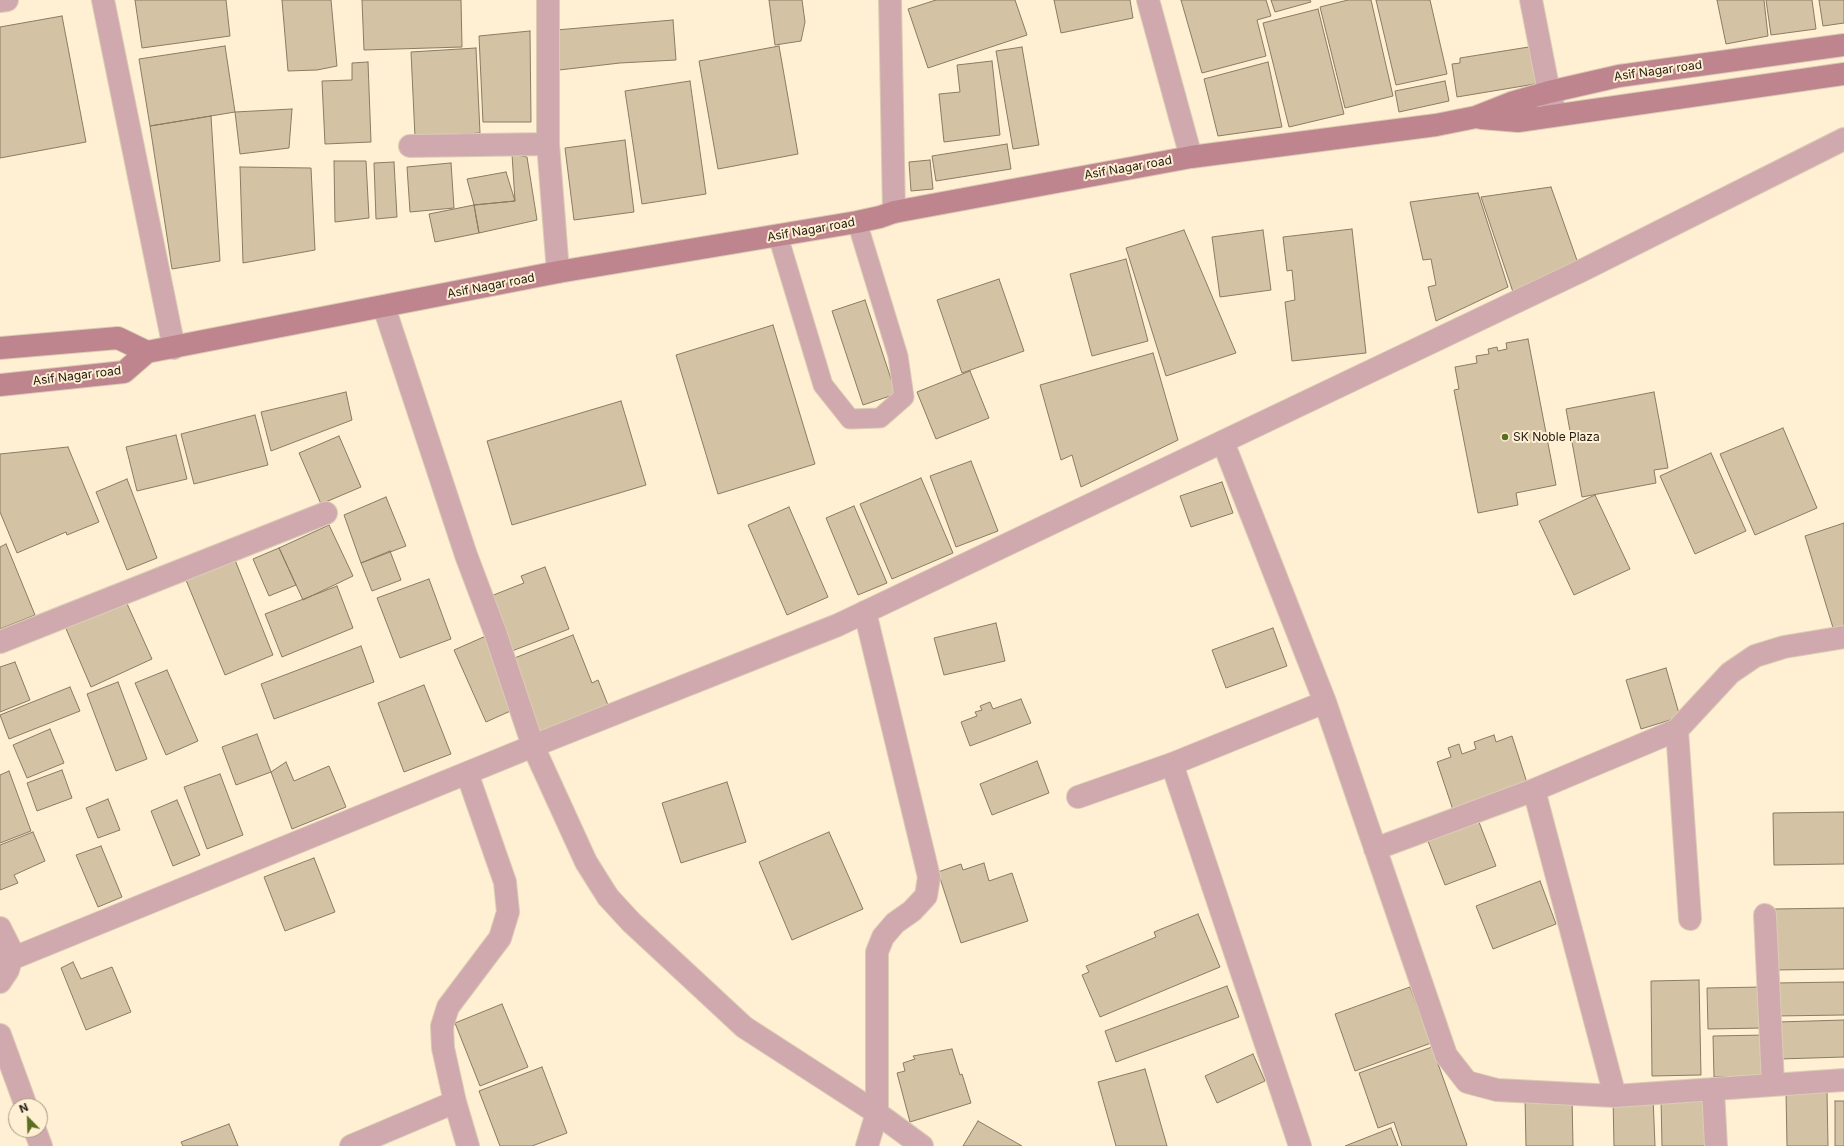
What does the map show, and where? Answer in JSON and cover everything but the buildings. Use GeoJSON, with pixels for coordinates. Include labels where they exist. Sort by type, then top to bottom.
{"type":"FeatureCollection","features":[{"type":"Feature","properties":{"kind":"main road","name":"Asif Nagar road"},"geometry":{"type":"LineString","coordinates":[[0,385],[124,372],[146,352],[174,348],[558,272],[857,222],[894,212],[1191,157],[1436,125],[1476,117],[1514,102],[1549,92],[1619,76],[1844,45]]}},
{"type":"Feature","properties":{"kind":"main road","name":"Asif Nagar road"},"geometry":{"type":"LineString","coordinates":[[1476,117],[1518,121],[1844,74]]}},
{"type":"Feature","properties":{"kind":"main road"},"geometry":{"type":"LineString","coordinates":[[0,348],[118,338],[146,352]]}},
{"type":"Feature","properties":{"kind":"street"},"geometry":{"type":"LineString","coordinates":[[0,1],[7,0]]}},
{"type":"Feature","properties":{"kind":"street"},"geometry":{"type":"LineString","coordinates":[[103,0],[174,348]]}},
{"type":"Feature","properties":{"kind":"street"},"geometry":{"type":"LineString","coordinates":[[548,0],[548,144],[558,272]]}},
{"type":"Feature","properties":{"kind":"street"},"geometry":{"type":"LineString","coordinates":[[890,0],[894,212]]}},
{"type":"Feature","properties":{"kind":"street"},"geometry":{"type":"LineString","coordinates":[[1148,0],[1191,157]]}},
{"type":"Feature","properties":{"kind":"street"},"geometry":{"type":"LineString","coordinates":[[1531,0],[1549,92],[1556,115]]}},
{"type":"Feature","properties":{"kind":"street"},"geometry":{"type":"LineString","coordinates":[[11,959],[533,746],[838,625],[1583,270],[1844,139]]}},
{"type":"Feature","properties":{"kind":"street"},"geometry":{"type":"LineString","coordinates":[[410,146],[548,144]]}},
{"type":"Feature","properties":{"kind":"street"},"geometry":{"type":"LineString","coordinates":[[384,307],[466,555],[533,746],[586,862],[608,897],[631,922],[744,1027],[877,1113],[922,1146]]}},
{"type":"Feature","properties":{"kind":"street"},"geometry":{"type":"LineString","coordinates":[[1223,442],[1325,702],[1446,1055],[1467,1082],[1497,1090],[1615,1096],[1844,1080]]}},
{"type":"Feature","properties":{"kind":"street"},"geometry":{"type":"LineString","coordinates":[[0,642],[326,513]]}},
{"type":"Feature","properties":{"kind":"street"},"geometry":{"type":"LineString","coordinates":[[865,612],[929,877],[926,896],[912,911],[895,923],[883,937],[877,952],[877,1113],[867,1146]]}},
{"type":"Feature","properties":{"kind":"street"},"geometry":{"type":"LineString","coordinates":[[1375,849],[1534,790],[1678,730],[1730,673],[1755,656],[1784,647],[1844,637]]}},
{"type":"Feature","properties":{"kind":"street"},"geometry":{"type":"LineString","coordinates":[[1078,797],[1172,764],[1325,702]]}},
{"type":"Feature","properties":{"kind":"street"},"geometry":{"type":"LineString","coordinates":[[1678,730],[1690,919]]}},
{"type":"Feature","properties":{"kind":"street"},"geometry":{"type":"LineString","coordinates":[[1172,764],[1300,1146]]}},
{"type":"Feature","properties":{"kind":"street"},"geometry":{"type":"LineString","coordinates":[[467,773],[505,882],[508,912],[500,938],[448,1007],[442,1026],[443,1048],[455,1102],[468,1146]]}},
{"type":"Feature","properties":{"kind":"street"},"geometry":{"type":"LineString","coordinates":[[1534,790],[1615,1096]]}},
{"type":"Feature","properties":{"kind":"street"},"geometry":{"type":"LineString","coordinates":[[1765,915],[1773,1084]]}},
{"type":"Feature","properties":{"kind":"street"},"geometry":{"type":"LineString","coordinates":[[0,928],[10,948],[11,959],[8,970],[0,982]]}},
{"type":"Feature","properties":{"kind":"street"},"geometry":{"type":"LineString","coordinates":[[0,1035],[23,1098]]}},
{"type":"Feature","properties":{"kind":"street"},"geometry":{"type":"LineString","coordinates":[[1713,1089],[1716,1146]]}},
{"type":"Feature","properties":{"kind":"street"},"geometry":{"type":"LineString","coordinates":[[351,1146],[455,1102]]}},
{"type":"Feature","properties":{"kind":"lane"},"geometry":{"type":"LineString","coordinates":[[778,236],[823,385],[850,419],[880,418],[904,397],[898,356],[857,222]]}},
{"type":"Feature","properties":{"kind":"place","name":"SK Noble Plaza"},"geometry":{"type":"Point","coordinates":[1505,437]}}]}
